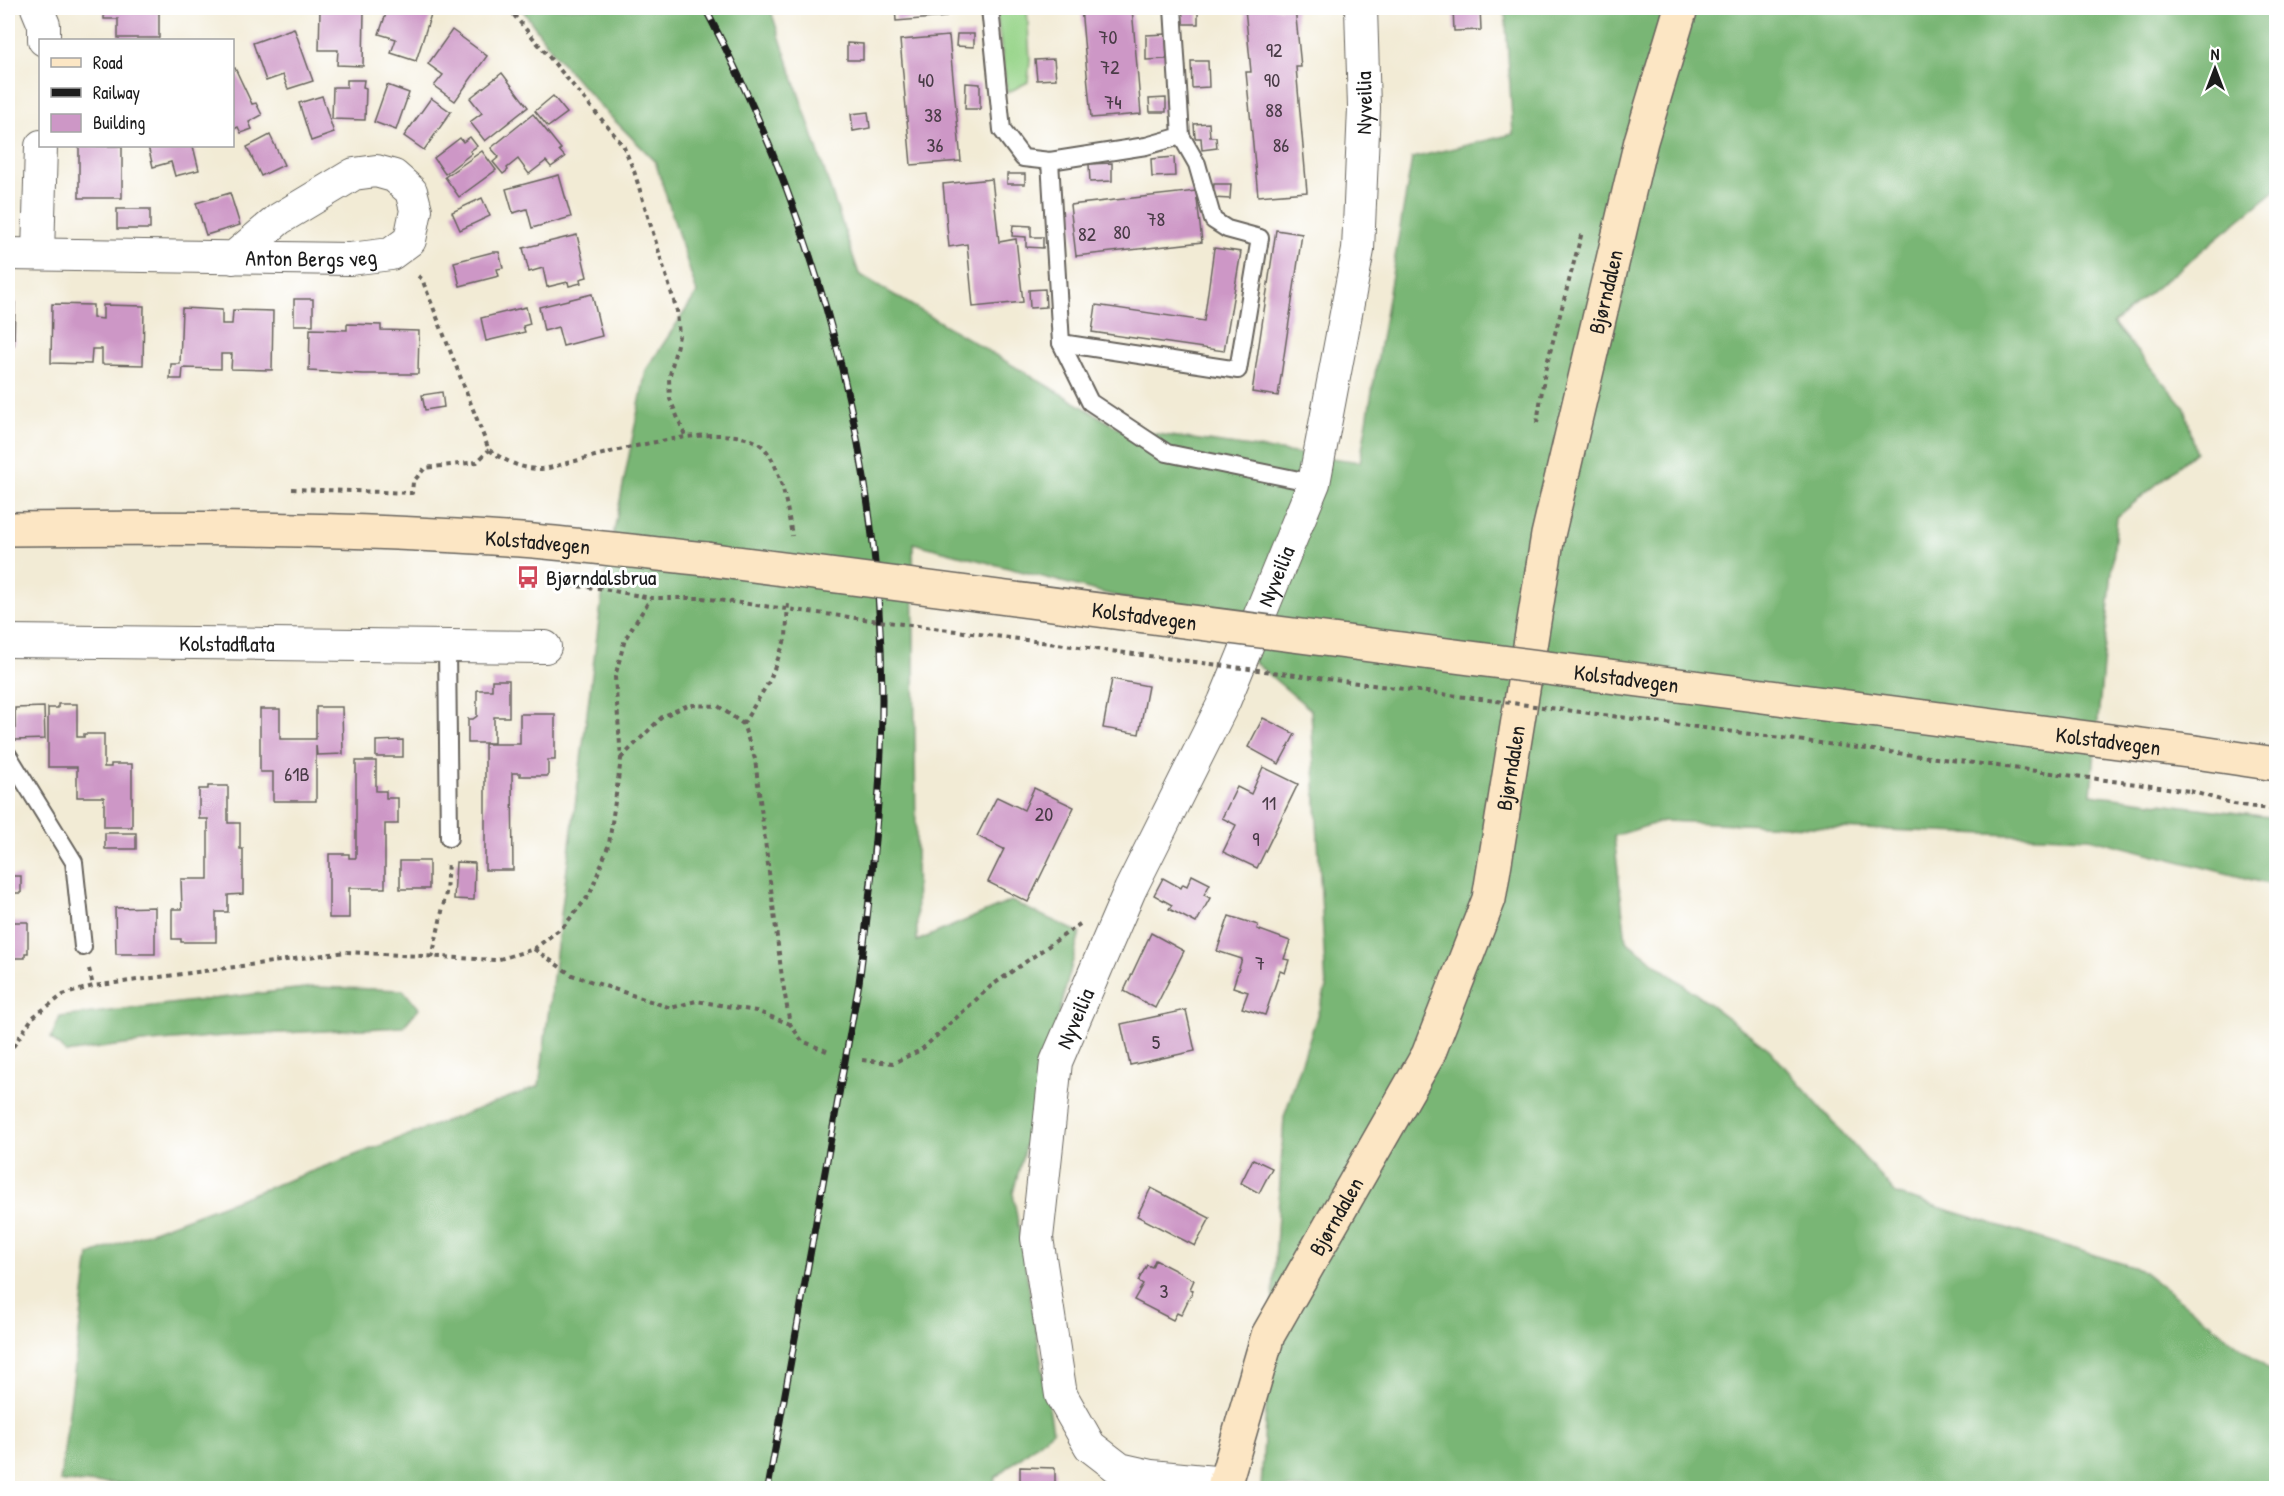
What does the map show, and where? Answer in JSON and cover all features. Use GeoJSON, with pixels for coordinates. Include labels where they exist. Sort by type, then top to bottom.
{"type":"FeatureCollection","features":[{"type":"Feature","properties":{"kind":"main road","name":"Bjørndalen"},"geometry":{"type":"LineString","coordinates":[[1226,1486],[1268,1335],[1428,1055],[1489,899],[1548,535],[1641,141],[1682,8]]}},
{"type":"Feature","properties":{"kind":"main road","name":"Kolstadvegen"},"geometry":{"type":"LineString","coordinates":[[8,529],[167,527],[395,533],[522,540],[706,559],[2277,764]]}},
{"type":"Feature","properties":{"kind":"street"},"geometry":{"type":"LineString","coordinates":[[37,8],[44,25],[44,39]]}},
{"type":"Feature","properties":{"kind":"street","name":"Nyveilia"},"geometry":{"type":"LineString","coordinates":[[1226,1486],[1151,1476],[1120,1469],[1090,1446],[1061,1395],[1037,1238],[1056,1062],[1130,890],[1224,702],[1314,483],[1358,250],[1364,108],[1361,8]]}},
{"type":"Feature","properties":{"kind":"street","name":"Anton Bergs veg"},"geometry":{"type":"LineString","coordinates":[[41,147],[23,254],[233,258],[350,259],[391,254],[410,240],[416,210],[411,191],[394,176],[376,171],[354,174],[279,219],[233,258]]}},
{"type":"Feature","properties":{"kind":"street","name":"Kolstadflata"},"geometry":{"type":"LineString","coordinates":[[8,641],[546,648]]}},
{"type":"Feature","properties":{"kind":"lane"},"geometry":{"type":"LineString","coordinates":[[990,8],[1002,130],[1023,158],[1050,161],[1146,146],[1181,136]]}},
{"type":"Feature","properties":{"kind":"lane"},"geometry":{"type":"LineString","coordinates":[[1061,343],[1238,370],[1260,238],[1227,229],[1213,220],[1197,164],[1181,136],[1173,8]]}},
{"type":"Feature","properties":{"kind":"lane"},"geometry":{"type":"LineString","coordinates":[[1050,161],[1061,343],[1090,402],[1167,453],[1314,483]]}},
{"type":"Feature","properties":{"kind":"lane"},"geometry":{"type":"LineString","coordinates":[[447,646],[449,838]]}},
{"type":"Feature","properties":{"kind":"lane"},"geometry":{"type":"LineString","coordinates":[[8,755],[74,862],[83,947]]}},
{"type":"Feature","properties":{"kind":"path"},"geometry":{"type":"LineString","coordinates":[[508,8],[622,145],[634,171],[677,311],[679,336],[669,379],[670,399],[686,438]]}},
{"type":"Feature","properties":{"kind":"path"},"geometry":{"type":"LineString","coordinates":[[1537,428],[1545,372],[1585,221]]}},
{"type":"Feature","properties":{"kind":"path"},"geometry":{"type":"LineString","coordinates":[[391,254],[422,279],[489,450],[506,462],[539,469],[635,446],[686,438],[725,434],[748,438],[763,447],[774,465],[785,500],[792,539]]}},
{"type":"Feature","properties":{"kind":"path"},"geometry":{"type":"LineString","coordinates":[[292,489],[412,493],[413,482],[425,468],[477,462],[489,450]]}},
{"type":"Feature","properties":{"kind":"path"},"geometry":{"type":"LineString","coordinates":[[561,585],[598,588],[651,598],[702,598],[2190,791],[2234,804],[2277,810]]}},
{"type":"Feature","properties":{"kind":"path"},"geometry":{"type":"LineString","coordinates":[[743,724],[770,680],[786,638],[789,594]]}},
{"type":"Feature","properties":{"kind":"path"},"geometry":{"type":"LineString","coordinates":[[8,1054],[33,1017],[63,995],[93,986],[346,952],[496,960],[534,949],[564,926],[590,894],[609,844],[621,759],[615,677],[625,639],[651,598]]}},
{"type":"Feature","properties":{"kind":"path"},"geometry":{"type":"LineString","coordinates":[[1495,703],[1496,692]]}},
{"type":"Feature","properties":{"kind":"path"},"geometry":{"type":"LineString","coordinates":[[621,759],[662,717],[688,705],[718,706],[743,724],[755,759],[782,978],[790,1024],[802,1041],[829,1052]]}},
{"type":"Feature","properties":{"kind":"path"},"geometry":{"type":"LineString","coordinates":[[432,958],[446,893],[449,838]]}},
{"type":"Feature","properties":{"kind":"path"},"geometry":{"type":"LineString","coordinates":[[862,1060],[893,1063],[921,1050],[991,986],[1081,923]]}},
{"type":"Feature","properties":{"kind":"path"},"geometry":{"type":"LineString","coordinates":[[534,949],[572,975],[671,1008],[696,1001],[756,1011],[790,1024]]}},
{"type":"Feature","properties":{"kind":"green space"},"geometry":{"type":"Polygon","coordinates":[[[521,8],[770,8],[859,274],[1120,429],[1360,462],[1412,158],[1513,134],[1505,8],[2276,8],[2276,190],[2113,323],[2185,408],[2196,452],[2117,517],[2091,794],[2276,818],[2276,886],[2089,838],[1663,821],[1614,836],[1626,941],[1769,1049],[1896,1194],[2140,1269],[2276,1375],[2276,1488],[1261,1488],[1284,1117],[1326,988],[1311,710],[1203,619],[913,543],[917,941],[1011,901],[1080,933],[1013,1193],[1053,1431],[995,1478],[993,1488],[313,1488],[60,1482],[89,1255],[539,1086],[604,581],[646,370],[697,293],[655,161],[601,107],[555,55],[521,8]]]}},
{"type":"Feature","properties":{"kind":"green space"},"geometry":{"type":"Polygon","coordinates":[[[996,8],[1027,8],[1030,60],[1028,82],[1007,93],[996,8]]]}},
{"type":"Feature","properties":{"kind":"green space"},"geometry":{"type":"Polygon","coordinates":[[[313,987],[403,990],[419,1008],[403,1027],[191,1038],[66,1053],[51,1038],[60,1017],[313,987]]]}},
{"type":"Feature","properties":{"kind":"building"},"geometry":{"type":"Polygon","coordinates":[[[104,8],[159,8],[159,38],[118,38],[118,19],[104,19],[104,8]]]}},
{"type":"Feature","properties":{"kind":"building"},"geometry":{"type":"Polygon","coordinates":[[[388,8],[433,8],[416,61],[391,53],[396,39],[379,34],[388,8]]]}},
{"type":"Feature","properties":{"kind":"building"},"geometry":{"type":"Polygon","coordinates":[[[895,8],[945,8],[946,17],[896,21],[895,8]]]}},
{"type":"Feature","properties":{"kind":"building"},"geometry":{"type":"Polygon","coordinates":[[[1081,8],[1132,8],[1141,114],[1091,118],[1081,8]]]}},
{"type":"Feature","properties":{"kind":"building"},"geometry":{"type":"Polygon","coordinates":[[[1245,8],[1295,8],[1301,67],[1296,67],[1307,192],[1258,196],[1246,72],[1251,72],[1245,8]]]}},
{"type":"Feature","properties":{"kind":"building"},"geometry":{"type":"Polygon","coordinates":[[[1453,8],[1480,8],[1481,30],[1454,31],[1453,8]]]}},
{"type":"Feature","properties":{"kind":"building"},"geometry":{"type":"Polygon","coordinates":[[[320,9],[364,10],[363,66],[337,65],[338,50],[319,50],[320,9]]]}},
{"type":"Feature","properties":{"kind":"building"},"geometry":{"type":"Polygon","coordinates":[[[1198,11],[1198,24],[1182,24],[1182,12],[1198,11]]]}},
{"type":"Feature","properties":{"kind":"building"},"geometry":{"type":"Polygon","coordinates":[[[294,28],[313,81],[288,89],[283,75],[266,81],[253,43],[294,28]]]}},
{"type":"Feature","properties":{"kind":"building"},"geometry":{"type":"Polygon","coordinates":[[[452,30],[487,56],[455,101],[434,86],[443,75],[428,64],[452,30]]]}},
{"type":"Feature","properties":{"kind":"building"},"geometry":{"type":"Polygon","coordinates":[[[957,34],[974,34],[974,47],[956,46],[957,34]]]}},
{"type":"Feature","properties":{"kind":"building"},"geometry":{"type":"Polygon","coordinates":[[[1166,34],[1167,59],[1146,60],[1146,35],[1166,34]]]}},
{"type":"Feature","properties":{"kind":"building"},"geometry":{"type":"Polygon","coordinates":[[[949,36],[961,161],[911,165],[900,40],[949,36]]]}},
{"type":"Feature","properties":{"kind":"building"},"geometry":{"type":"Polygon","coordinates":[[[847,43],[863,44],[863,60],[847,60],[847,43]]]}},
{"type":"Feature","properties":{"kind":"building"},"geometry":{"type":"Polygon","coordinates":[[[1054,59],[1056,79],[1037,80],[1035,60],[1054,59]]]}},
{"type":"Feature","properties":{"kind":"building"},"geometry":{"type":"Polygon","coordinates":[[[1191,61],[1208,61],[1209,87],[1192,88],[1191,61]]]}},
{"type":"Feature","properties":{"kind":"building"},"geometry":{"type":"Polygon","coordinates":[[[234,68],[252,104],[256,103],[262,115],[249,122],[252,129],[241,133],[238,127],[234,129],[234,68]]]}},
{"type":"Feature","properties":{"kind":"building"},"geometry":{"type":"Polygon","coordinates":[[[502,73],[528,107],[485,141],[470,122],[482,113],[470,98],[502,73]]]}},
{"type":"Feature","properties":{"kind":"building"},"geometry":{"type":"Polygon","coordinates":[[[347,80],[364,80],[365,120],[332,119],[333,87],[347,87],[347,80]]]}},
{"type":"Feature","properties":{"kind":"building"},"geometry":{"type":"Polygon","coordinates":[[[966,83],[980,84],[980,109],[965,109],[966,83]]]}},
{"type":"Feature","properties":{"kind":"building"},"geometry":{"type":"Polygon","coordinates":[[[387,85],[409,93],[396,130],[374,122],[387,85]]]}},
{"type":"Feature","properties":{"kind":"building"},"geometry":{"type":"Polygon","coordinates":[[[322,96],[334,133],[311,141],[299,103],[322,96]]]}},
{"type":"Feature","properties":{"kind":"building"},"geometry":{"type":"Polygon","coordinates":[[[553,96],[567,113],[548,127],[535,111],[553,96]]]}},
{"type":"Feature","properties":{"kind":"building"},"geometry":{"type":"Polygon","coordinates":[[[431,98],[451,112],[424,150],[404,136],[431,98]]]}},
{"type":"Feature","properties":{"kind":"building"},"geometry":{"type":"Polygon","coordinates":[[[1166,98],[1166,112],[1150,112],[1149,99],[1166,98]]]}},
{"type":"Feature","properties":{"kind":"building"},"geometry":{"type":"Polygon","coordinates":[[[868,112],[870,128],[853,131],[851,114],[868,112]]]}},
{"type":"Feature","properties":{"kind":"building"},"geometry":{"type":"Polygon","coordinates":[[[533,114],[565,157],[551,167],[546,161],[529,174],[518,159],[503,174],[493,162],[499,157],[491,148],[533,114]]]}},
{"type":"Feature","properties":{"kind":"building"},"geometry":{"type":"Polygon","coordinates":[[[1209,123],[1210,137],[1216,137],[1217,148],[1202,150],[1201,138],[1195,138],[1194,124],[1209,123]]]}},
{"type":"Feature","properties":{"kind":"building"},"geometry":{"type":"Polygon","coordinates":[[[270,135],[284,165],[261,176],[247,147],[270,135]]]}},
{"type":"Feature","properties":{"kind":"building"},"geometry":{"type":"Polygon","coordinates":[[[470,137],[477,146],[470,151],[472,153],[445,174],[434,158],[460,138],[463,142],[470,137]]]}},
{"type":"Feature","properties":{"kind":"building"},"geometry":{"type":"Polygon","coordinates":[[[79,147],[122,147],[122,198],[79,198],[79,147]]]}},
{"type":"Feature","properties":{"kind":"building"},"geometry":{"type":"Polygon","coordinates":[[[148,147],[193,147],[199,170],[175,176],[171,162],[153,167],[148,147]]]}},
{"type":"Feature","properties":{"kind":"building"},"geometry":{"type":"Polygon","coordinates":[[[482,151],[496,170],[459,197],[445,177],[482,151]]]}},
{"type":"Feature","properties":{"kind":"building"},"geometry":{"type":"Polygon","coordinates":[[[1174,157],[1175,176],[1152,177],[1151,159],[1174,157]]]}},
{"type":"Feature","properties":{"kind":"building"},"geometry":{"type":"Polygon","coordinates":[[[1112,163],[1112,181],[1090,182],[1089,164],[1112,163]]]}},
{"type":"Feature","properties":{"kind":"building"},"geometry":{"type":"Polygon","coordinates":[[[1007,174],[1025,174],[1025,184],[1007,184],[1007,174]]]}},
{"type":"Feature","properties":{"kind":"building"},"geometry":{"type":"Polygon","coordinates":[[[559,175],[571,217],[532,228],[527,209],[513,213],[506,189],[559,175]]]}},
{"type":"Feature","properties":{"kind":"building"},"geometry":{"type":"Polygon","coordinates":[[[992,179],[999,242],[1016,239],[1023,302],[973,307],[967,244],[949,247],[943,184],[992,179]]]}},
{"type":"Feature","properties":{"kind":"building"},"geometry":{"type":"Polygon","coordinates":[[[1214,184],[1231,184],[1230,199],[1213,198],[1214,184]]]}},
{"type":"Feature","properties":{"kind":"building"},"geometry":{"type":"Polygon","coordinates":[[[1196,191],[1202,242],[1076,256],[1070,205],[1196,191]]]}},
{"type":"Feature","properties":{"kind":"building"},"geometry":{"type":"Polygon","coordinates":[[[230,193],[240,225],[206,235],[196,203],[230,193]]]}},
{"type":"Feature","properties":{"kind":"building"},"geometry":{"type":"Polygon","coordinates":[[[482,198],[490,216],[460,230],[452,212],[482,198]]]}},
{"type":"Feature","properties":{"kind":"building"},"geometry":{"type":"Polygon","coordinates":[[[117,209],[150,209],[150,229],[117,229],[117,209]]]}},
{"type":"Feature","properties":{"kind":"building"},"geometry":{"type":"Polygon","coordinates":[[[1013,225],[1031,226],[1031,237],[1043,237],[1043,248],[1026,247],[1026,237],[1012,236],[1013,225]]]}},
{"type":"Feature","properties":{"kind":"building"},"geometry":{"type":"Polygon","coordinates":[[[1276,230],[1302,234],[1278,396],[1252,392],[1276,230]]]}},
{"type":"Feature","properties":{"kind":"building"},"geometry":{"type":"Polygon","coordinates":[[[577,235],[587,277],[580,279],[581,283],[569,286],[568,282],[547,287],[543,268],[529,272],[523,248],[577,235]]]}},
{"type":"Feature","properties":{"kind":"building"},"geometry":{"type":"Polygon","coordinates":[[[1214,248],[1241,252],[1224,351],[1092,332],[1096,305],[1204,321],[1214,248]]]}},
{"type":"Feature","properties":{"kind":"building"},"geometry":{"type":"Polygon","coordinates":[[[499,252],[503,268],[497,269],[499,276],[460,286],[454,262],[499,252]]]}},
{"type":"Feature","properties":{"kind":"building"},"geometry":{"type":"Polygon","coordinates":[[[1045,289],[1046,307],[1030,308],[1029,290],[1045,289]]]}},
{"type":"Feature","properties":{"kind":"building"},"geometry":{"type":"Polygon","coordinates":[[[592,294],[602,336],[563,346],[558,327],[544,331],[539,307],[592,294]]]}},
{"type":"Feature","properties":{"kind":"building"},"geometry":{"type":"Polygon","coordinates":[[[294,299],[313,299],[313,325],[294,325],[294,299]]]}},
{"type":"Feature","properties":{"kind":"building"},"geometry":{"type":"Polygon","coordinates":[[[8,301],[15,301],[14,345],[8,345],[8,301]]]}},
{"type":"Feature","properties":{"kind":"building"},"geometry":{"type":"Polygon","coordinates":[[[52,304],[93,305],[93,318],[103,319],[103,305],[144,306],[143,365],[102,364],[102,349],[92,349],[91,364],[51,363],[52,304]]]}},
{"type":"Feature","properties":{"kind":"building"},"geometry":{"type":"Polygon","coordinates":[[[526,307],[530,324],[523,326],[525,332],[486,341],[481,318],[526,307]]]}},
{"type":"Feature","properties":{"kind":"building"},"geometry":{"type":"Polygon","coordinates":[[[182,308],[222,310],[222,324],[232,324],[233,310],[273,311],[272,370],[231,369],[232,354],[221,354],[221,369],[183,368],[182,379],[170,379],[171,364],[180,364],[182,308]]]}},
{"type":"Feature","properties":{"kind":"building"},"geometry":{"type":"Polygon","coordinates":[[[347,324],[381,325],[381,330],[419,331],[418,374],[309,371],[310,329],[347,330],[347,324]]]}},
{"type":"Feature","properties":{"kind":"building"},"geometry":{"type":"Polygon","coordinates":[[[442,392],[444,407],[425,410],[422,395],[442,392]]]}},
{"type":"Feature","properties":{"kind":"building"},"geometry":{"type":"Polygon","coordinates":[[[1112,679],[1148,686],[1139,734],[1103,728],[1112,679]]]}},
{"type":"Feature","properties":{"kind":"building"},"geometry":{"type":"Polygon","coordinates":[[[492,680],[509,680],[509,717],[494,717],[494,743],[468,743],[468,719],[477,716],[477,690],[492,690],[492,680]]]}},
{"type":"Feature","properties":{"kind":"building"},"geometry":{"type":"Polygon","coordinates":[[[58,704],[77,704],[77,737],[84,737],[84,734],[104,734],[104,767],[111,767],[111,764],[132,764],[132,827],[104,827],[104,797],[77,797],[77,767],[48,767],[48,708],[58,708],[58,704]]]}},
{"type":"Feature","properties":{"kind":"building"},"geometry":{"type":"Polygon","coordinates":[[[44,707],[45,739],[15,740],[15,708],[44,707]]]}},
{"type":"Feature","properties":{"kind":"building"},"geometry":{"type":"Polygon","coordinates":[[[316,707],[342,707],[343,754],[317,755],[316,745],[316,801],[273,801],[273,772],[260,772],[260,709],[280,709],[280,739],[316,739],[316,707]]]}},
{"type":"Feature","properties":{"kind":"building"},"geometry":{"type":"Polygon","coordinates":[[[520,714],[555,714],[555,760],[548,760],[548,776],[520,776],[520,773],[512,773],[513,870],[485,870],[485,744],[520,744],[520,714]]]}},
{"type":"Feature","properties":{"kind":"building"},"geometry":{"type":"Polygon","coordinates":[[[1263,718],[1295,734],[1279,764],[1248,747],[1263,718]]]}},
{"type":"Feature","properties":{"kind":"building"},"geometry":{"type":"Polygon","coordinates":[[[403,740],[403,757],[376,757],[376,741],[403,740]]]}},
{"type":"Feature","properties":{"kind":"building"},"geometry":{"type":"Polygon","coordinates":[[[356,761],[376,761],[376,791],[386,791],[386,798],[398,798],[398,824],[385,824],[385,888],[349,888],[349,918],[329,918],[329,854],[349,854],[349,858],[356,858],[356,761]]]}},
{"type":"Feature","properties":{"kind":"building"},"geometry":{"type":"Polygon","coordinates":[[[1263,767],[1298,784],[1257,868],[1223,852],[1236,825],[1222,818],[1237,787],[1251,794],[1263,767]]]}},
{"type":"Feature","properties":{"kind":"building"},"geometry":{"type":"Polygon","coordinates":[[[208,786],[228,786],[228,823],[240,823],[240,849],[243,849],[243,894],[228,895],[228,912],[216,912],[216,942],[181,942],[181,939],[172,939],[172,909],[182,909],[181,879],[208,879],[208,819],[199,819],[199,789],[208,789],[208,786]]]}},
{"type":"Feature","properties":{"kind":"building"},"geometry":{"type":"Polygon","coordinates":[[[1034,788],[1074,807],[1028,902],[988,882],[1004,849],[977,836],[997,797],[1024,810],[1034,788]]]}},
{"type":"Feature","properties":{"kind":"building"},"geometry":{"type":"Polygon","coordinates":[[[105,833],[136,833],[136,849],[105,849],[105,833]]]}},
{"type":"Feature","properties":{"kind":"building"},"geometry":{"type":"Polygon","coordinates":[[[400,861],[429,861],[429,889],[400,889],[400,861]]]}},
{"type":"Feature","properties":{"kind":"building"},"geometry":{"type":"Polygon","coordinates":[[[456,862],[475,863],[474,900],[454,899],[456,862]]]}},
{"type":"Feature","properties":{"kind":"building"},"geometry":{"type":"Polygon","coordinates":[[[1192,875],[1210,884],[1204,895],[1210,898],[1196,923],[1169,909],[1172,905],[1154,895],[1163,878],[1181,888],[1183,884],[1187,886],[1192,875]]]}},
{"type":"Feature","properties":{"kind":"building"},"geometry":{"type":"Polygon","coordinates":[[[8,876],[21,876],[21,893],[8,893],[8,876]]]}},
{"type":"Feature","properties":{"kind":"building"},"geometry":{"type":"Polygon","coordinates":[[[155,907],[155,954],[116,954],[115,908],[155,907]]]}},
{"type":"Feature","properties":{"kind":"building"},"geometry":{"type":"Polygon","coordinates":[[[1229,916],[1258,925],[1257,929],[1290,941],[1284,959],[1289,960],[1285,973],[1280,971],[1265,1015],[1242,1008],[1248,992],[1233,987],[1242,959],[1217,951],[1229,916]]]}},
{"type":"Feature","properties":{"kind":"building"},"geometry":{"type":"Polygon","coordinates":[[[8,922],[28,922],[28,953],[25,953],[25,958],[8,958],[8,922]]]}},
{"type":"Feature","properties":{"kind":"building"},"geometry":{"type":"Polygon","coordinates":[[[1151,933],[1184,951],[1155,1008],[1124,991],[1151,933]]]}},
{"type":"Feature","properties":{"kind":"building"},"geometry":{"type":"Polygon","coordinates":[[[1186,1010],[1195,1051],[1130,1065],[1121,1024],[1186,1010]]]}},
{"type":"Feature","properties":{"kind":"building"},"geometry":{"type":"Polygon","coordinates":[[[1253,1159],[1272,1168],[1259,1193],[1241,1183],[1253,1159]]]}},
{"type":"Feature","properties":{"kind":"building"},"geometry":{"type":"Polygon","coordinates":[[[1151,1188],[1210,1218],[1195,1246],[1137,1216],[1151,1188]]]}},
{"type":"Feature","properties":{"kind":"building"},"geometry":{"type":"Polygon","coordinates":[[[1155,1260],[1194,1280],[1190,1289],[1193,1290],[1181,1315],[1177,1313],[1173,1320],[1134,1300],[1143,1284],[1138,1281],[1147,1265],[1152,1267],[1155,1260]]]}},
{"type":"Feature","properties":{"kind":"building"},"geometry":{"type":"Polygon","coordinates":[[[1020,1467],[1055,1468],[1055,1487],[1020,1486],[1020,1467]]]}},
{"type":"Feature","properties":{"kind":"railway"},"geometry":{"type":"LineString","coordinates":[[705,8],[747,95],[785,184],[816,275],[842,368],[861,462],[875,558],[881,654],[881,751],[878,809],[859,983],[768,1488]]}},
{"type":"Feature","properties":{"kind":"place","name":"Bjørndalsbrua"},"geometry":{"type":"Point","coordinates":[528,577]}}]}
